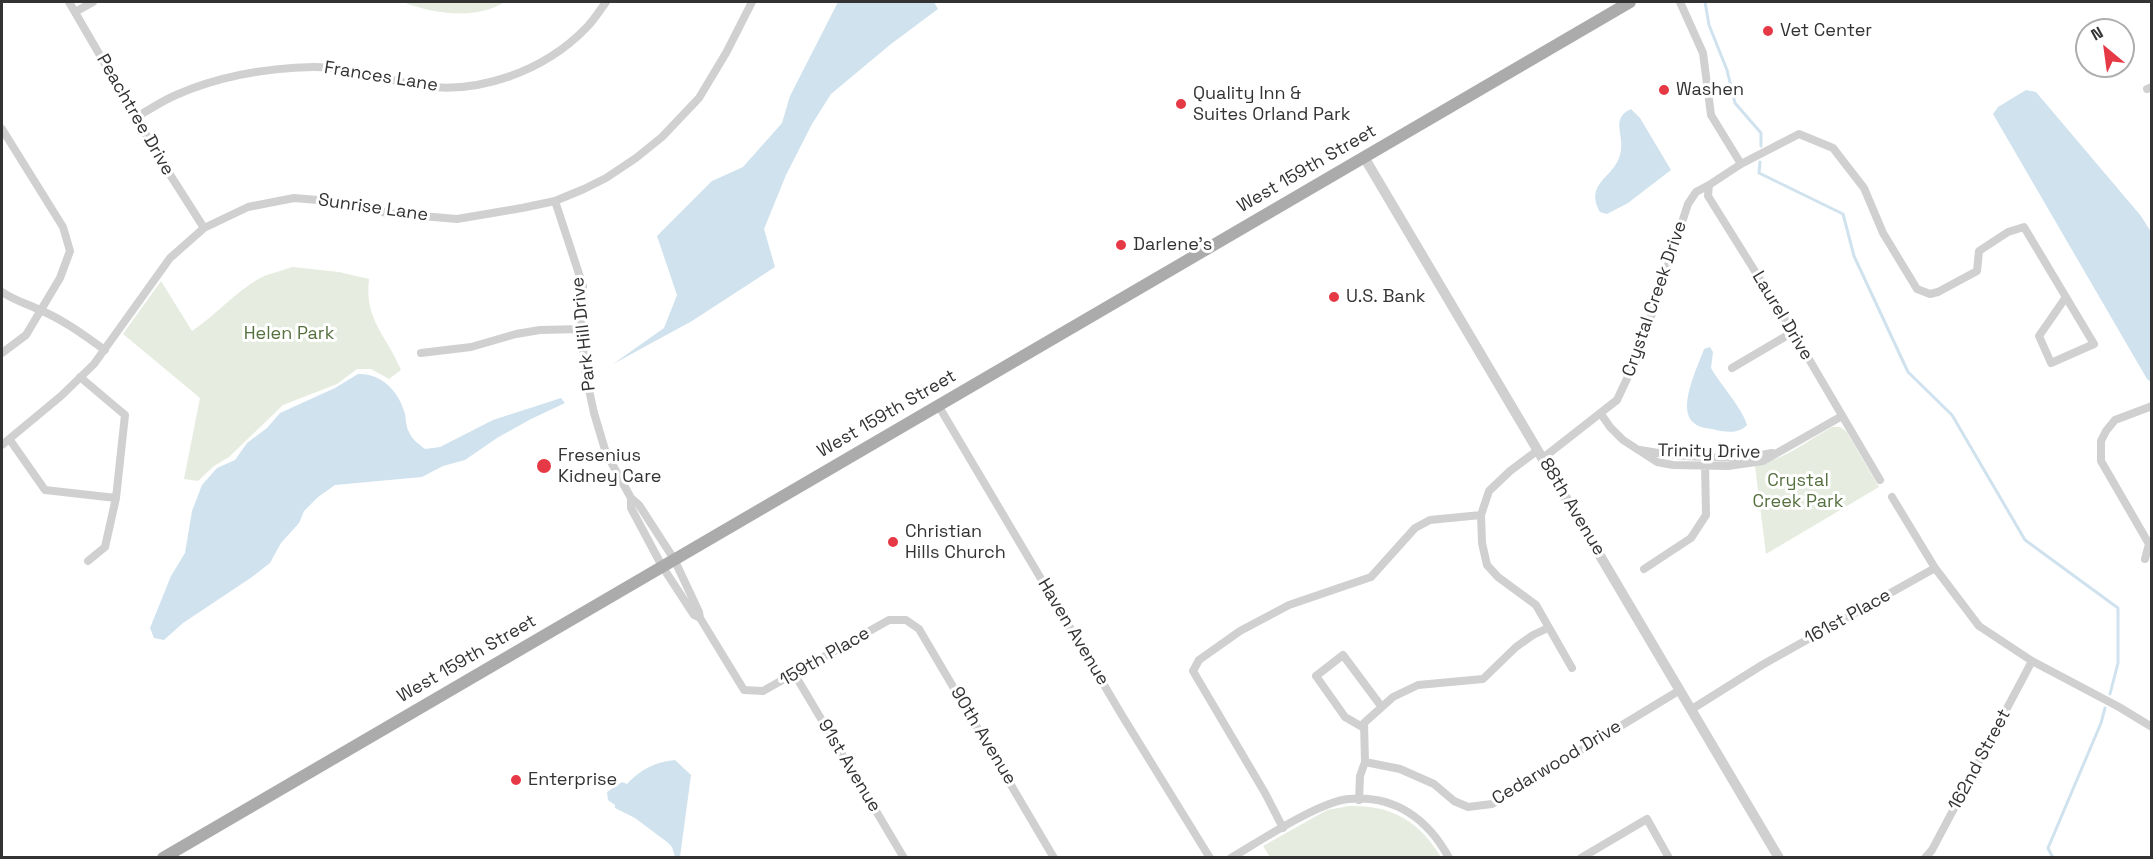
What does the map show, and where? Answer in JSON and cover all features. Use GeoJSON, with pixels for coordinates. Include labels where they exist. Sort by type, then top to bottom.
{"type":"FeatureCollection","features":[{"type":"Feature","properties":{"kind":"main road","name":"West 159th Street"},"geometry":{"type":"LineString","coordinates":[[163,858],[1630,2]]}},
{"type":"Feature","properties":{"kind":"street","name":"Peachtree Drive"},"geometry":{"type":"LineString","coordinates":[[69,2],[162,162],[204,228]]}},
{"type":"Feature","properties":{"kind":"street"},"geometry":{"type":"LineString","coordinates":[[75,12],[93,2]]}},
{"type":"Feature","properties":{"kind":"street","name":"Frances Lane"},"geometry":{"type":"LineString","coordinates":[[136,117],[175,95],[216,80],[267,70],[316,67],[361,73],[419,86],[457,87],[503,80],[552,57],[587,27],[606,2]]}},
{"type":"Feature","properties":{"kind":"street","name":"Sunrise Lane"},"geometry":{"type":"LineString","coordinates":[[2,445],[80,377],[105,350],[170,258],[204,228],[248,207],[294,198],[342,202],[387,213],[457,219],[555,201],[606,178],[662,137],[699,98],[726,53],[752,2]]}},
{"type":"Feature","properties":{"kind":"street"},"geometry":{"type":"LineString","coordinates":[[1680,2],[1703,53],[1711,115],[1741,164]]}},
{"type":"Feature","properties":{"kind":"street"},"geometry":{"type":"LineString","coordinates":[[2,129],[63,227],[70,251],[60,278],[26,335],[2,353]]}},
{"type":"Feature","properties":{"kind":"street"},"geometry":{"type":"LineString","coordinates":[[1709,185],[1741,164],[1798,134],[1833,148],[1863,188],[1883,233],[1917,290],[1930,294],[1938,292],[1977,271],[1979,251],[2008,232],[2024,227],[2066,297],[2094,344],[2051,363],[2039,336],[2066,297]]}},
{"type":"Feature","properties":{"kind":"street","name":"88th Avenue"},"geometry":{"type":"LineString","coordinates":[[1364,157],[1779,858]]}},
{"type":"Feature","properties":{"kind":"street","name":"Crystal Creek Drive"},"geometry":{"type":"LineString","coordinates":[[1481,515],[1489,491],[1510,471],[1541,454],[1601,414],[1617,400],[1640,353],[1688,204],[1696,192],[1709,185]]}},
{"type":"Feature","properties":{"kind":"street","name":"Laurel Drive"},"geometry":{"type":"LineString","coordinates":[[1709,185],[1708,196],[1793,332],[1880,480]]}},
{"type":"Feature","properties":{"kind":"street","name":"Park Hill Drive"},"geometry":{"type":"LineString","coordinates":[[555,201],[583,286],[581,329],[586,376],[606,453],[631,498],[639,505],[674,559]]}},
{"type":"Feature","properties":{"kind":"street"},"geometry":{"type":"LineString","coordinates":[[2,292],[19,303],[41,310],[78,331],[105,350]]}},
{"type":"Feature","properties":{"kind":"street"},"geometry":{"type":"LineString","coordinates":[[421,353],[471,347],[516,334],[540,330],[581,329]]}},
{"type":"Feature","properties":{"kind":"street"},"geometry":{"type":"LineString","coordinates":[[1732,368],[1793,332]]}},
{"type":"Feature","properties":{"kind":"street"},"geometry":{"type":"LineString","coordinates":[[80,377],[125,415],[116,498],[105,547],[88,561]]}},
{"type":"Feature","properties":{"kind":"street","name":"Haven Avenue"},"geometry":{"type":"LineString","coordinates":[[938,405],[1123,717],[1210,858]]}},
{"type":"Feature","properties":{"kind":"street"},"geometry":{"type":"LineString","coordinates":[[2145,559],[2149,544],[2102,461],[2101,441],[2115,420],[2151,406]]}},
{"type":"Feature","properties":{"kind":"street","name":"Trinity Drive"},"geometry":{"type":"LineString","coordinates":[[1601,414],[1610,427],[1636,450],[1657,462],[1705,466],[1745,465],[1763,461],[1842,416]]}},
{"type":"Feature","properties":{"kind":"street"},"geometry":{"type":"LineString","coordinates":[[10,440],[45,489],[116,498]]}},
{"type":"Feature","properties":{"kind":"street","name":"Trinity Drive"},"geometry":{"type":"LineString","coordinates":[[1636,450],[1705,456],[1762,455],[1783,450]]}},
{"type":"Feature","properties":{"kind":"street"},"geometry":{"type":"LineString","coordinates":[[1644,569],[1691,538],[1706,515],[1705,456]]}},
{"type":"Feature","properties":{"kind":"street"},"geometry":{"type":"LineString","coordinates":[[1892,496],[1935,568],[1979,626],[2032,661],[2119,707],[2151,727]]}},
{"type":"Feature","properties":{"kind":"street","name":"Park Hill Drive"},"geometry":{"type":"LineString","coordinates":[[631,498],[631,508],[662,566]]}},
{"type":"Feature","properties":{"kind":"street"},"geometry":{"type":"LineString","coordinates":[[1283,828],[1193,671],[1199,660],[1240,631],[1289,605],[1371,577],[1415,528],[1430,520],[1481,515],[1482,543],[1487,565],[1498,577],[1536,605],[1572,668]]}},
{"type":"Feature","properties":{"kind":"street"},"geometry":{"type":"LineString","coordinates":[[674,559],[700,618]]}},
{"type":"Feature","properties":{"kind":"street"},"geometry":{"type":"LineString","coordinates":[[662,566],[694,615],[700,618]]}},
{"type":"Feature","properties":{"kind":"street","name":"161st Place"},"geometry":{"type":"LineString","coordinates":[[1692,709],[1762,665],[1935,568]]}},
{"type":"Feature","properties":{"kind":"street","name":"159th Place"},"geometry":{"type":"LineString","coordinates":[[700,618],[744,690],[763,691],[889,620],[906,620]]}},
{"type":"Feature","properties":{"kind":"street","name":"90th Avenue"},"geometry":{"type":"LineString","coordinates":[[906,620],[920,629],[1054,858]]}},
{"type":"Feature","properties":{"kind":"street"},"geometry":{"type":"LineString","coordinates":[[1359,800],[1360,776],[1365,762],[1364,723],[1381,706],[1393,697],[1418,685],[1483,679],[1516,647],[1533,634],[1548,628]]}},
{"type":"Feature","properties":{"kind":"street"},"geometry":{"type":"LineString","coordinates":[[1364,728],[1345,717],[1316,676],[1342,655],[1381,706]]}},
{"type":"Feature","properties":{"kind":"street","name":"162nd Street"},"geometry":{"type":"LineString","coordinates":[[1925,858],[1932,850],[2032,661]]}},
{"type":"Feature","properties":{"kind":"street","name":"91st Avenue"},"geometry":{"type":"LineString","coordinates":[[795,675],[903,858]]}},
{"type":"Feature","properties":{"kind":"street","name":"Cedarwood Drive"},"geometry":{"type":"LineString","coordinates":[[1365,762],[1400,769],[1434,784],[1454,801],[1468,807],[1492,804],[1680,690]]}},
{"type":"Feature","properties":{"kind":"street"},"geometry":{"type":"LineString","coordinates":[[1230,858],[1324,806],[1348,799],[1383,801],[1404,808],[1426,825],[1449,858]]}},
{"type":"Feature","properties":{"kind":"street"},"geometry":{"type":"LineString","coordinates":[[1581,858],[1647,819],[1669,858]]}},
{"type":"Feature","properties":{"kind":"green space"},"geometry":{"type":"Polygon","coordinates":[[[403,2],[505,2],[481,11],[454,13],[428,10],[403,2]]]}},
{"type":"Feature","properties":{"kind":"green space","name":"Helen Park"},"geometry":{"type":"Polygon","coordinates":[[[292,267],[339,272],[369,279],[368,293],[373,316],[401,370],[389,379],[371,369],[357,369],[337,384],[283,405],[229,457],[214,466],[198,481],[184,479],[200,398],[123,334],[161,281],[192,331],[251,284],[264,276],[292,267]]]}},
{"type":"Feature","properties":{"kind":"green space","name":"Crystal Creek Park"},"geometry":{"type":"Polygon","coordinates":[[[1832,427],[1840,427],[1846,431],[1879,487],[1766,554],[1755,466],[1785,455],[1832,427]]]}},
{"type":"Feature","properties":{"kind":"green space"},"geometry":{"type":"Polygon","coordinates":[[[1349,806],[1378,808],[1403,818],[1423,834],[1441,857],[1270,857],[1263,846],[1327,810],[1349,806]]]}},
{"type":"Feature","properties":{"kind":"water"},"geometry":{"type":"Polygon","coordinates":[[[838,2],[934,2],[938,9],[891,44],[831,94],[812,124],[786,175],[764,229],[775,267],[692,321],[613,364],[664,328],[677,295],[657,236],[712,181],[743,167],[782,123],[790,96],[838,2]]]}},
{"type":"Feature","properties":{"kind":"water"},"geometry":{"type":"Polygon","coordinates":[[[2026,90],[2036,92],[2141,216],[2151,232],[2151,382],[2147,379],[1993,114],[1998,107],[2026,90]]]}},
{"type":"Feature","properties":{"kind":"water"},"geometry":{"type":"Polygon","coordinates":[[[1631,109],[1640,118],[1671,170],[1628,203],[1607,214],[1600,212],[1596,194],[1602,181],[1617,163],[1621,148],[1619,123],[1624,113],[1631,109]]]}},
{"type":"Feature","properties":{"kind":"water"},"geometry":{"type":"Polygon","coordinates":[[[1710,347],[1713,352],[1711,368],[1745,419],[1747,425],[1740,430],[1728,432],[1701,427],[1689,417],[1687,408],[1693,376],[1704,349],[1710,347]]]}},
{"type":"Feature","properties":{"kind":"water"},"geometry":{"type":"Polygon","coordinates":[[[358,374],[366,374],[381,380],[394,391],[405,414],[410,435],[425,449],[440,447],[493,420],[561,398],[565,403],[497,438],[465,460],[443,466],[422,477],[335,485],[304,511],[299,523],[281,543],[270,563],[183,623],[164,640],[154,638],[150,628],[171,576],[185,553],[192,511],[202,485],[217,468],[235,460],[247,443],[267,428],[280,413],[335,388],[358,374]]]}},
{"type":"Feature","properties":{"kind":"water"},"geometry":{"type":"Polygon","coordinates":[[[675,760],[691,775],[680,857],[675,857],[672,847],[667,842],[635,818],[615,808],[615,805],[608,800],[607,792],[622,782],[627,784],[649,767],[675,760]]]}},
{"type":"Feature","properties":{"kind":"waterway"},"geometry":{"type":"LineString","coordinates":[[1705,2],[1709,25],[1727,70],[1735,103],[1761,133],[1761,146]]}},
{"type":"Feature","properties":{"kind":"waterway"},"geometry":{"type":"LineString","coordinates":[[1760,162],[1759,173],[1843,214],[1854,256],[1908,372],[1952,415],[2025,540],[2118,608],[2118,663],[2110,694]]}},
{"type":"Feature","properties":{"kind":"waterway"},"geometry":{"type":"LineString","coordinates":[[2053,858],[2048,848],[2101,723],[2105,708]]}},
{"type":"Feature","properties":{"kind":"place","name":"Vet Center"},"geometry":{"type":"Point","coordinates":[1768,31]}},
{"type":"Feature","properties":{"kind":"place","name":"Washen"},"geometry":{"type":"Point","coordinates":[1664,90]}},
{"type":"Feature","properties":{"kind":"place","name":"Quality Inn & Suites Orland Park"},"geometry":{"type":"Point","coordinates":[1181,104]}},
{"type":"Feature","properties":{"kind":"place","name":"Darlene's"},"geometry":{"type":"Point","coordinates":[1121,245]}},
{"type":"Feature","properties":{"kind":"place","name":"U.S. Bank"},"geometry":{"type":"Point","coordinates":[1334,297]}},
{"type":"Feature","properties":{"kind":"place","name":"Fresenius Kidney Care"},"geometry":{"type":"Point","coordinates":[544,466]}},
{"type":"Feature","properties":{"kind":"place","name":"Christian Hills Church"},"geometry":{"type":"Point","coordinates":[893,542]}},
{"type":"Feature","properties":{"kind":"place","name":"Enterprise"},"geometry":{"type":"Point","coordinates":[516,780]}}]}
